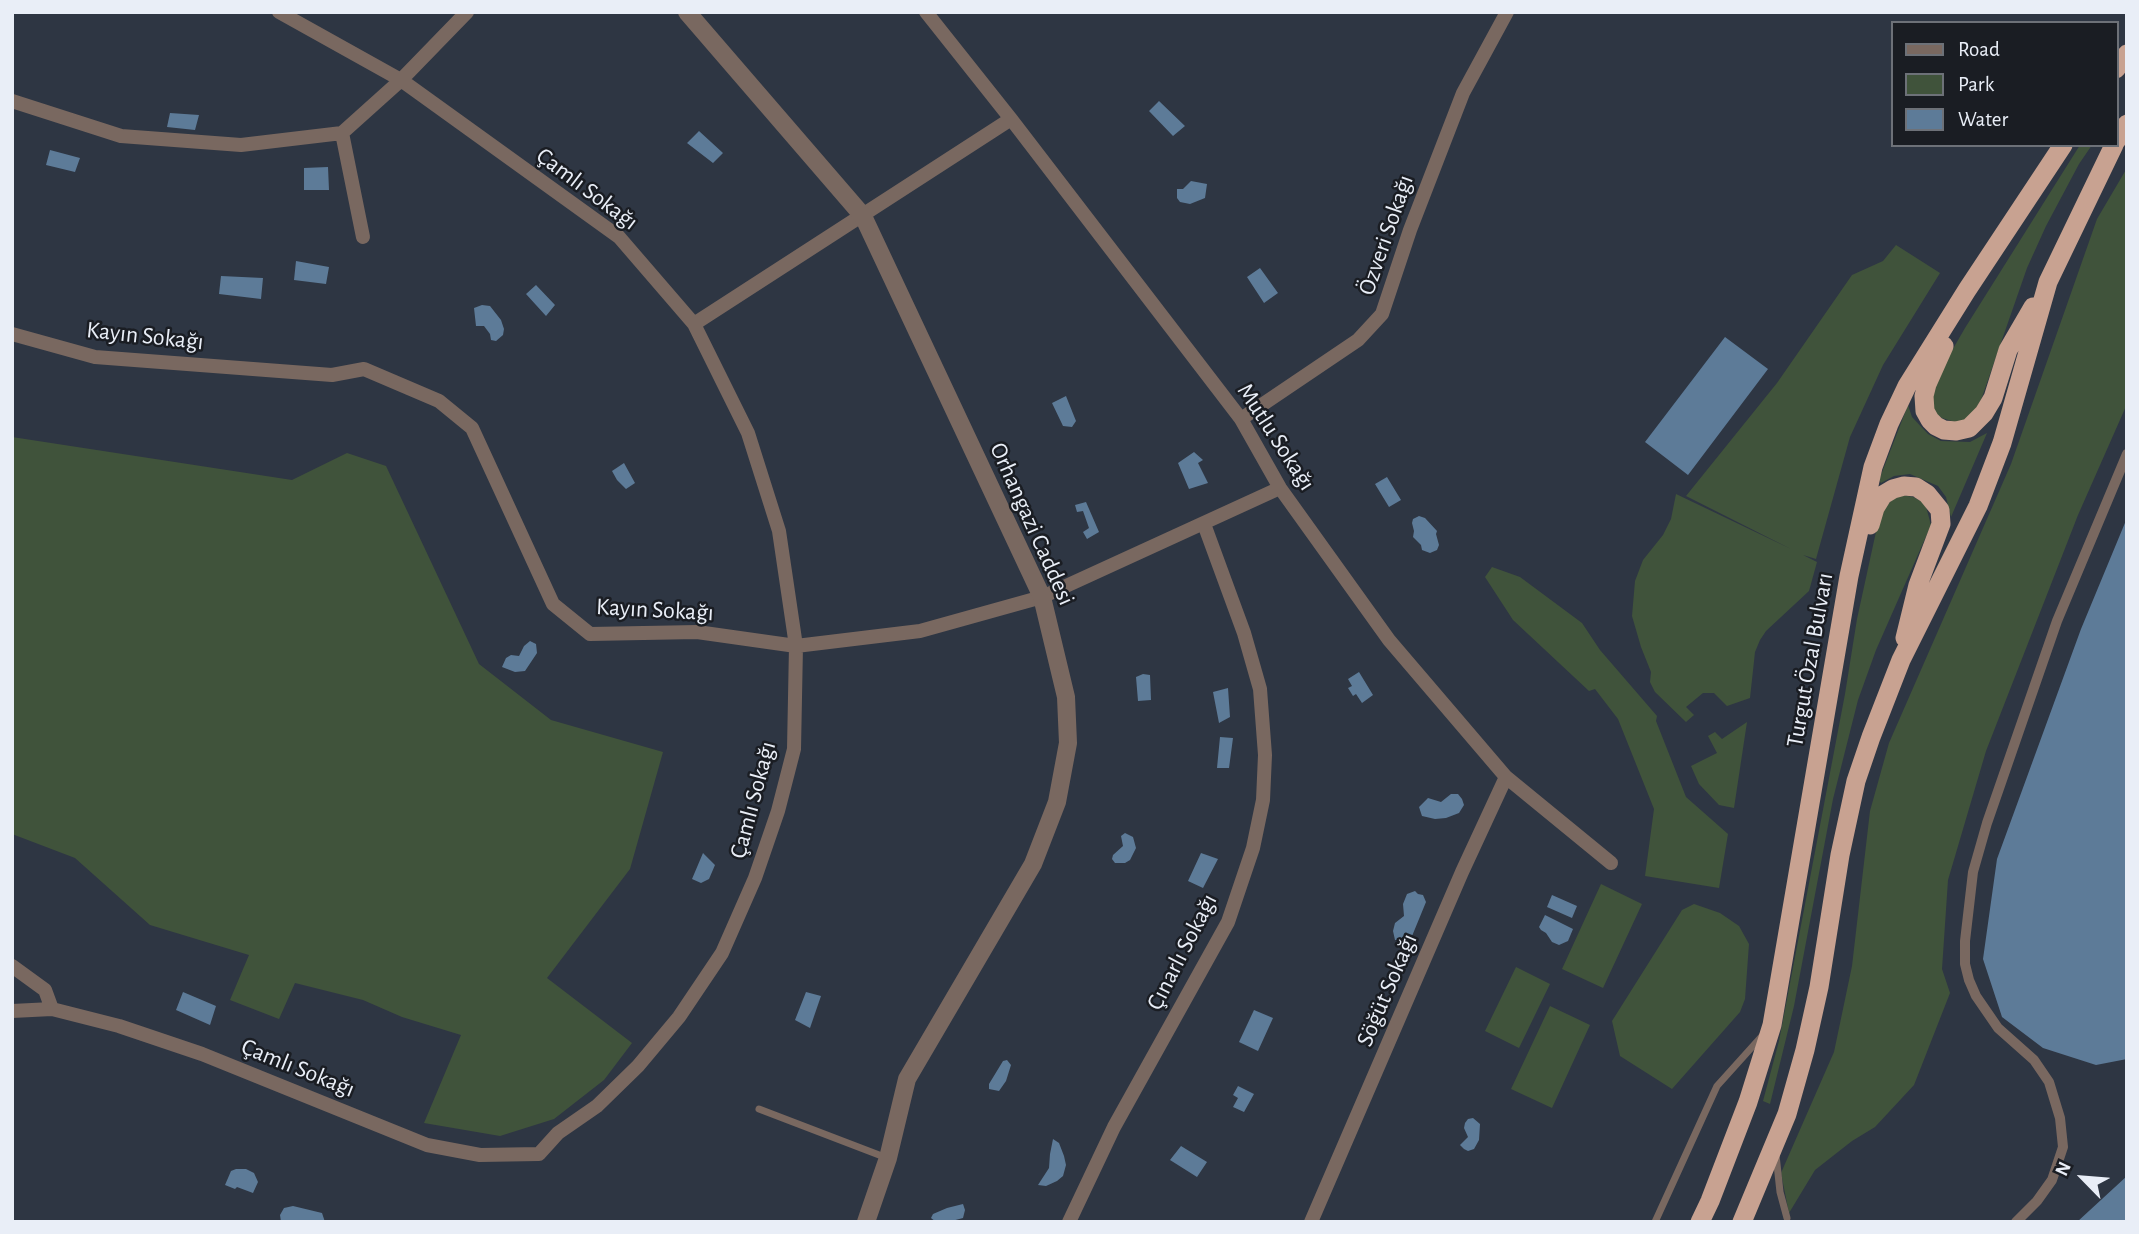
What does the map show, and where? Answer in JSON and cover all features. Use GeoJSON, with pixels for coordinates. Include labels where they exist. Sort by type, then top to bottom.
{"type":"FeatureCollection","features":[{"type":"Feature","properties":{"kind":"highway","name":"Turgut Özal Bulvarı"},"geometry":{"type":"LineString","coordinates":[[1700,1222],[1744,1113],[1772,1025],[1851,566],[1872,467],[1907,386],[2062,147]]}},
{"type":"Feature","properties":{"kind":"highway"},"geometry":{"type":"LineString","coordinates":[[1967,290],[1924,396],[1925,411],[1930,420],[1944,430],[1969,428],[1984,413],[1993,398],[2008,349],[2048,282],[2113,147]]}},
{"type":"Feature","properties":{"kind":"highway"},"geometry":{"type":"LineString","coordinates":[[1742,1222],[1775,1147],[1805,1050],[1856,781],[1901,660],[1978,506],[2002,443],[2048,282]]}},
{"type":"Feature","properties":{"kind":"highway"},"geometry":{"type":"LineString","coordinates":[[1851,566],[1883,495],[1904,486],[1916,487],[1934,501],[1940,510],[1941,524],[1918,586],[1907,624],[1901,660]]}},
{"type":"Feature","properties":{"kind":"street","name":"Çamlı Sokağı"},"geometry":{"type":"LineString","coordinates":[[12,1011],[52,1009],[119,1026],[202,1054],[427,1145],[480,1155],[539,1154],[558,1133],[597,1107],[638,1066],[679,1017],[722,953],[755,878],[778,811],[794,749],[796,646],[779,531],[748,433],[694,324],[619,237],[401,80],[279,12]]}},
{"type":"Feature","properties":{"kind":"street"},"geometry":{"type":"LineString","coordinates":[[12,101],[121,136],[241,145],[342,133],[401,80],[467,12]]}},
{"type":"Feature","properties":{"kind":"street","name":"Orhangazi Caddesi"},"geometry":{"type":"LineString","coordinates":[[687,12],[863,216],[1042,597],[1066,696],[1068,743],[1058,802],[1033,864],[907,1079],[888,1158],[866,1222]]}},
{"type":"Feature","properties":{"kind":"street","name":"Mutlu Sokağı"},"geometry":{"type":"LineString","coordinates":[[926,12],[1012,119],[1241,419],[1280,488],[1389,640],[1506,777],[1611,863]]}},
{"type":"Feature","properties":{"kind":"street","name":"Özveri Sokağı"},"geometry":{"type":"LineString","coordinates":[[1241,419],[1357,340],[1382,314],[1410,230],[1463,93],[1507,12]]}},
{"type":"Feature","properties":{"kind":"street"},"geometry":{"type":"LineString","coordinates":[[694,324],[1012,119]]}},
{"type":"Feature","properties":{"kind":"street"},"geometry":{"type":"LineString","coordinates":[[342,133],[363,237]]}},
{"type":"Feature","properties":{"kind":"street","name":"Kayın Sokağı"},"geometry":{"type":"LineString","coordinates":[[12,334],[95,357],[332,375],[364,369],[439,401],[472,428],[553,604],[590,634],[696,632],[796,646],[920,631],[1042,597],[1280,488]]}},
{"type":"Feature","properties":{"kind":"street"},"geometry":{"type":"LineString","coordinates":[[2015,1222],[2037,1201],[2052,1180],[2063,1147],[2060,1118],[2049,1082],[2034,1060],[1998,1028],[1976,996],[1969,980],[1965,964],[1965,942],[1973,872],[1991,810],[2057,621],[2127,454]]}},
{"type":"Feature","properties":{"kind":"street","name":"Çınarlı Sokağı"},"geometry":{"type":"LineString","coordinates":[[1069,1222],[1114,1127],[1228,922],[1253,848],[1263,800],[1265,755],[1260,689],[1244,633],[1204,524]]}},
{"type":"Feature","properties":{"kind":"street","name":"Söğüt Sokağı"},"geometry":{"type":"LineString","coordinates":[[1311,1222],[1462,872],[1506,777]]}},
{"type":"Feature","properties":{"kind":"street"},"geometry":{"type":"LineString","coordinates":[[12,965],[45,990],[52,1009]]}},
{"type":"Feature","properties":{"kind":"lane"},"geometry":{"type":"LineString","coordinates":[[1655,1222],[1717,1086],[1772,1025]]}},
{"type":"Feature","properties":{"kind":"lane"},"geometry":{"type":"LineString","coordinates":[[759,1109],[888,1158]]}},
{"type":"Feature","properties":{"kind":"lane"},"geometry":{"type":"LineString","coordinates":[[1775,1147],[1780,1192],[1787,1218]]}},
{"type":"Feature","properties":{"kind":"green space"},"geometry":{"type":"Polygon","coordinates":[[[2079,147],[2091,147],[2046,226],[2027,268],[1981,400],[1972,415],[1958,423],[1942,418],[1934,412],[1930,391],[1965,328],[2079,147]]]}},
{"type":"Feature","properties":{"kind":"green space"},"geometry":{"type":"Polygon","coordinates":[[[2127,168],[2127,404],[2078,515],[1986,751],[1948,880],[1942,969],[1950,993],[1914,1085],[1875,1127],[1815,1170],[1789,1213],[1781,1173],[1834,1052],[1852,966],[1870,811],[1889,743],[2011,464],[2097,219],[2127,168]]]}},
{"type":"Feature","properties":{"kind":"green space"},"geometry":{"type":"Polygon","coordinates":[[[1896,245],[1940,273],[1883,365],[1850,437],[1816,559],[1803,555],[1817,562],[1809,591],[1766,631],[1760,640],[1755,652],[1750,698],[1727,706],[1714,693],[1703,693],[1686,707],[1694,715],[1686,722],[1655,692],[1632,616],[1635,581],[1643,560],[1663,535],[1671,519],[1676,494],[1791,549],[1686,496],[1777,383],[1852,275],[1883,261],[1896,245]]]}},
{"type":"Feature","properties":{"kind":"green space"},"geometry":{"type":"Polygon","coordinates":[[[1908,405],[1912,417],[1928,434],[1941,441],[1970,442],[1987,433],[1951,517],[1946,497],[1938,486],[1910,474],[1894,476],[1881,483],[1879,480],[1908,405]]]}},
{"type":"Feature","properties":{"kind":"green space"},"geometry":{"type":"Polygon","coordinates":[[[12,437],[292,480],[347,453],[386,466],[479,664],[551,720],[663,752],[630,869],[547,978],[632,1043],[604,1080],[554,1119],[500,1136],[424,1123],[461,1035],[402,1017],[363,1000],[295,983],[279,1019],[230,1000],[249,955],[150,925],[75,858],[12,834],[12,437]]]}},
{"type":"Feature","properties":{"kind":"green space"},"geometry":{"type":"Polygon","coordinates":[[[1902,495],[1925,503],[1931,525],[1876,650],[1858,700],[1833,799],[1794,1006],[1770,1104],[1763,1101],[1779,1041],[1857,619],[1879,518],[1883,509],[1893,499],[1902,495]]]}},
{"type":"Feature","properties":{"kind":"green space"},"geometry":{"type":"Polygon","coordinates":[[[1492,567],[1520,577],[1582,623],[1600,650],[1657,716],[1656,721],[1686,797],[1728,834],[1719,888],[1645,876],[1654,809],[1618,719],[1595,689],[1589,691],[1513,620],[1485,577],[1492,567]]]}},
{"type":"Feature","properties":{"kind":"green space"},"geometry":{"type":"Polygon","coordinates":[[[1747,722],[1734,808],[1719,805],[1699,784],[1691,766],[1717,753],[1708,736],[1715,732],[1722,739],[1747,722]]]}},
{"type":"Feature","properties":{"kind":"green space"},"geometry":{"type":"Polygon","coordinates":[[[1601,884],[1642,904],[1603,988],[1562,969],[1601,884]]]}},
{"type":"Feature","properties":{"kind":"green space"},"geometry":{"type":"Polygon","coordinates":[[[1694,904],[1720,913],[1739,926],[1749,944],[1745,999],[1740,1012],[1672,1089],[1620,1056],[1612,1021],[1682,910],[1694,904]]]}},
{"type":"Feature","properties":{"kind":"green space"},"geometry":{"type":"Polygon","coordinates":[[[1516,967],[1550,984],[1519,1048],[1485,1031],[1516,967]]]}},
{"type":"Feature","properties":{"kind":"green space"},"geometry":{"type":"Polygon","coordinates":[[[1550,1006],[1590,1025],[1552,1108],[1511,1089],[1550,1006]]]}},
{"type":"Feature","properties":{"kind":"water"},"geometry":{"type":"Polygon","coordinates":[[[1159,101],[1185,126],[1173,136],[1149,111],[1159,101]]]}},
{"type":"Feature","properties":{"kind":"water"},"geometry":{"type":"Polygon","coordinates":[[[170,113],[199,115],[195,130],[167,127],[170,113]]]}},
{"type":"Feature","properties":{"kind":"water"},"geometry":{"type":"Polygon","coordinates":[[[699,131],[723,153],[713,163],[687,143],[699,131]]]}},
{"type":"Feature","properties":{"kind":"water"},"geometry":{"type":"Polygon","coordinates":[[[50,150],[80,158],[75,172],[46,165],[50,150]]]}},
{"type":"Feature","properties":{"kind":"water"},"geometry":{"type":"Polygon","coordinates":[[[328,167],[329,190],[304,190],[304,168],[328,167]]]}},
{"type":"Feature","properties":{"kind":"water"},"geometry":{"type":"Polygon","coordinates":[[[1191,181],[1207,184],[1205,198],[1190,204],[1180,202],[1177,189],[1183,189],[1191,181]]]}},
{"type":"Feature","properties":{"kind":"water"},"geometry":{"type":"Polygon","coordinates":[[[296,261],[329,267],[326,284],[294,280],[296,261]]]}},
{"type":"Feature","properties":{"kind":"water"},"geometry":{"type":"Polygon","coordinates":[[[1260,268],[1278,293],[1264,303],[1247,277],[1260,268]]]}},
{"type":"Feature","properties":{"kind":"water"},"geometry":{"type":"Polygon","coordinates":[[[221,276],[263,278],[261,299],[219,294],[221,276]]]}},
{"type":"Feature","properties":{"kind":"water"},"geometry":{"type":"Polygon","coordinates":[[[536,285],[555,305],[546,316],[526,294],[536,285]]]}},
{"type":"Feature","properties":{"kind":"water"},"geometry":{"type":"Polygon","coordinates":[[[490,306],[501,320],[503,335],[496,341],[491,340],[484,326],[476,326],[474,308],[490,306]]]}},
{"type":"Feature","properties":{"kind":"water"},"geometry":{"type":"Polygon","coordinates":[[[1725,337],[1768,369],[1688,475],[1645,442],[1725,337]]]}},
{"type":"Feature","properties":{"kind":"water"},"geometry":{"type":"Polygon","coordinates":[[[1066,396],[1076,421],[1072,427],[1063,426],[1052,403],[1066,396]]]}},
{"type":"Feature","properties":{"kind":"water"},"geometry":{"type":"Polygon","coordinates":[[[1194,452],[1203,460],[1198,463],[1208,483],[1189,489],[1178,463],[1194,452]]]}},
{"type":"Feature","properties":{"kind":"water"},"geometry":{"type":"Polygon","coordinates":[[[624,463],[635,483],[626,489],[612,471],[624,463]]]}},
{"type":"Feature","properties":{"kind":"water"},"geometry":{"type":"Polygon","coordinates":[[[1387,477],[1401,500],[1389,507],[1375,484],[1387,477]]]}},
{"type":"Feature","properties":{"kind":"water"},"geometry":{"type":"Polygon","coordinates":[[[1086,502],[1099,532],[1087,539],[1083,532],[1089,528],[1083,511],[1077,512],[1075,505],[1086,502]]]}},
{"type":"Feature","properties":{"kind":"water"},"geometry":{"type":"Polygon","coordinates":[[[1419,516],[1425,518],[1437,531],[1439,545],[1437,550],[1430,553],[1422,550],[1413,537],[1413,519],[1419,516]]]}},
{"type":"Feature","properties":{"kind":"water"},"geometry":{"type":"Polygon","coordinates":[[[2127,518],[2127,1059],[2096,1065],[2043,1048],[2002,1017],[1983,959],[1997,859],[2081,629],[2127,518]]]}},
{"type":"Feature","properties":{"kind":"water"},"geometry":{"type":"Polygon","coordinates":[[[530,641],[536,644],[537,653],[525,671],[515,672],[502,667],[506,658],[511,655],[519,656],[530,641]]]}},
{"type":"Feature","properties":{"kind":"water"},"geometry":{"type":"Polygon","coordinates":[[[1359,672],[1373,695],[1362,703],[1348,688],[1352,686],[1348,679],[1359,672]]]}},
{"type":"Feature","properties":{"kind":"water"},"geometry":{"type":"Polygon","coordinates":[[[1150,675],[1151,700],[1138,701],[1136,677],[1150,675]]]}},
{"type":"Feature","properties":{"kind":"water"},"geometry":{"type":"Polygon","coordinates":[[[1228,688],[1230,717],[1219,723],[1213,692],[1228,688]]]}},
{"type":"Feature","properties":{"kind":"water"},"geometry":{"type":"Polygon","coordinates":[[[1220,737],[1233,738],[1229,768],[1217,768],[1220,737]]]}},
{"type":"Feature","properties":{"kind":"water"},"geometry":{"type":"Polygon","coordinates":[[[1451,794],[1458,794],[1462,799],[1464,805],[1459,813],[1435,819],[1422,816],[1419,807],[1428,798],[1441,802],[1451,794]]]}},
{"type":"Feature","properties":{"kind":"water"},"geometry":{"type":"Polygon","coordinates":[[[1125,833],[1133,837],[1136,848],[1130,860],[1115,863],[1113,855],[1123,846],[1121,836],[1125,833]]]}},
{"type":"Feature","properties":{"kind":"water"},"geometry":{"type":"Polygon","coordinates":[[[703,853],[715,865],[709,879],[701,883],[692,879],[703,853]]]}},
{"type":"Feature","properties":{"kind":"water"},"geometry":{"type":"Polygon","coordinates":[[[1201,853],[1218,859],[1203,888],[1188,881],[1201,853]]]}},
{"type":"Feature","properties":{"kind":"water"},"geometry":{"type":"Polygon","coordinates":[[[1415,891],[1423,895],[1426,902],[1410,941],[1402,944],[1400,940],[1395,940],[1393,931],[1395,923],[1404,916],[1403,904],[1407,894],[1415,891]]]}},
{"type":"Feature","properties":{"kind":"water"},"geometry":{"type":"Polygon","coordinates":[[[1552,895],[1577,906],[1572,918],[1547,907],[1552,895]]]}},
{"type":"Feature","properties":{"kind":"water"},"geometry":{"type":"Polygon","coordinates":[[[1545,915],[1573,929],[1568,941],[1559,945],[1552,942],[1541,930],[1539,927],[1545,915]]]}},
{"type":"Feature","properties":{"kind":"water"},"geometry":{"type":"Polygon","coordinates":[[[183,992],[216,1006],[210,1025],[176,1010],[183,992]]]}},
{"type":"Feature","properties":{"kind":"water"},"geometry":{"type":"Polygon","coordinates":[[[806,992],[821,996],[810,1028],[795,1020],[806,992]]]}},
{"type":"Feature","properties":{"kind":"water"},"geometry":{"type":"Polygon","coordinates":[[[1254,1010],[1273,1018],[1258,1051],[1239,1042],[1254,1010]]]}},
{"type":"Feature","properties":{"kind":"water"},"geometry":{"type":"Polygon","coordinates":[[[1007,1060],[1011,1065],[1006,1081],[999,1091],[989,1089],[989,1084],[1003,1061],[1007,1060]]]}},
{"type":"Feature","properties":{"kind":"water"},"geometry":{"type":"Polygon","coordinates":[[[1238,1086],[1254,1094],[1244,1112],[1233,1107],[1238,1098],[1233,1095],[1238,1086]]]}},
{"type":"Feature","properties":{"kind":"water"},"geometry":{"type":"Polygon","coordinates":[[[1473,1118],[1480,1124],[1479,1140],[1474,1149],[1468,1151],[1460,1145],[1468,1137],[1465,1123],[1473,1118]]]}},
{"type":"Feature","properties":{"kind":"water"},"geometry":{"type":"Polygon","coordinates":[[[1053,1139],[1059,1143],[1064,1156],[1066,1165],[1063,1176],[1046,1186],[1038,1185],[1049,1168],[1053,1139]]]}},
{"type":"Feature","properties":{"kind":"water"},"geometry":{"type":"Polygon","coordinates":[[[1181,1146],[1207,1162],[1197,1177],[1170,1160],[1181,1146]]]}},
{"type":"Feature","properties":{"kind":"water"},"geometry":{"type":"Polygon","coordinates":[[[246,1169],[254,1173],[258,1182],[253,1193],[225,1185],[231,1171],[246,1169]]]}},
{"type":"Feature","properties":{"kind":"water"},"geometry":{"type":"Polygon","coordinates":[[[2127,1176],[2127,1222],[2077,1222],[2127,1176]]]}},
{"type":"Feature","properties":{"kind":"water"},"geometry":{"type":"Polygon","coordinates":[[[963,1204],[963,1218],[936,1222],[931,1218],[933,1214],[963,1204]]]}},
{"type":"Feature","properties":{"kind":"water"},"geometry":{"type":"Polygon","coordinates":[[[293,1206],[322,1213],[325,1222],[281,1222],[280,1215],[284,1208],[293,1206]]]}}]}
